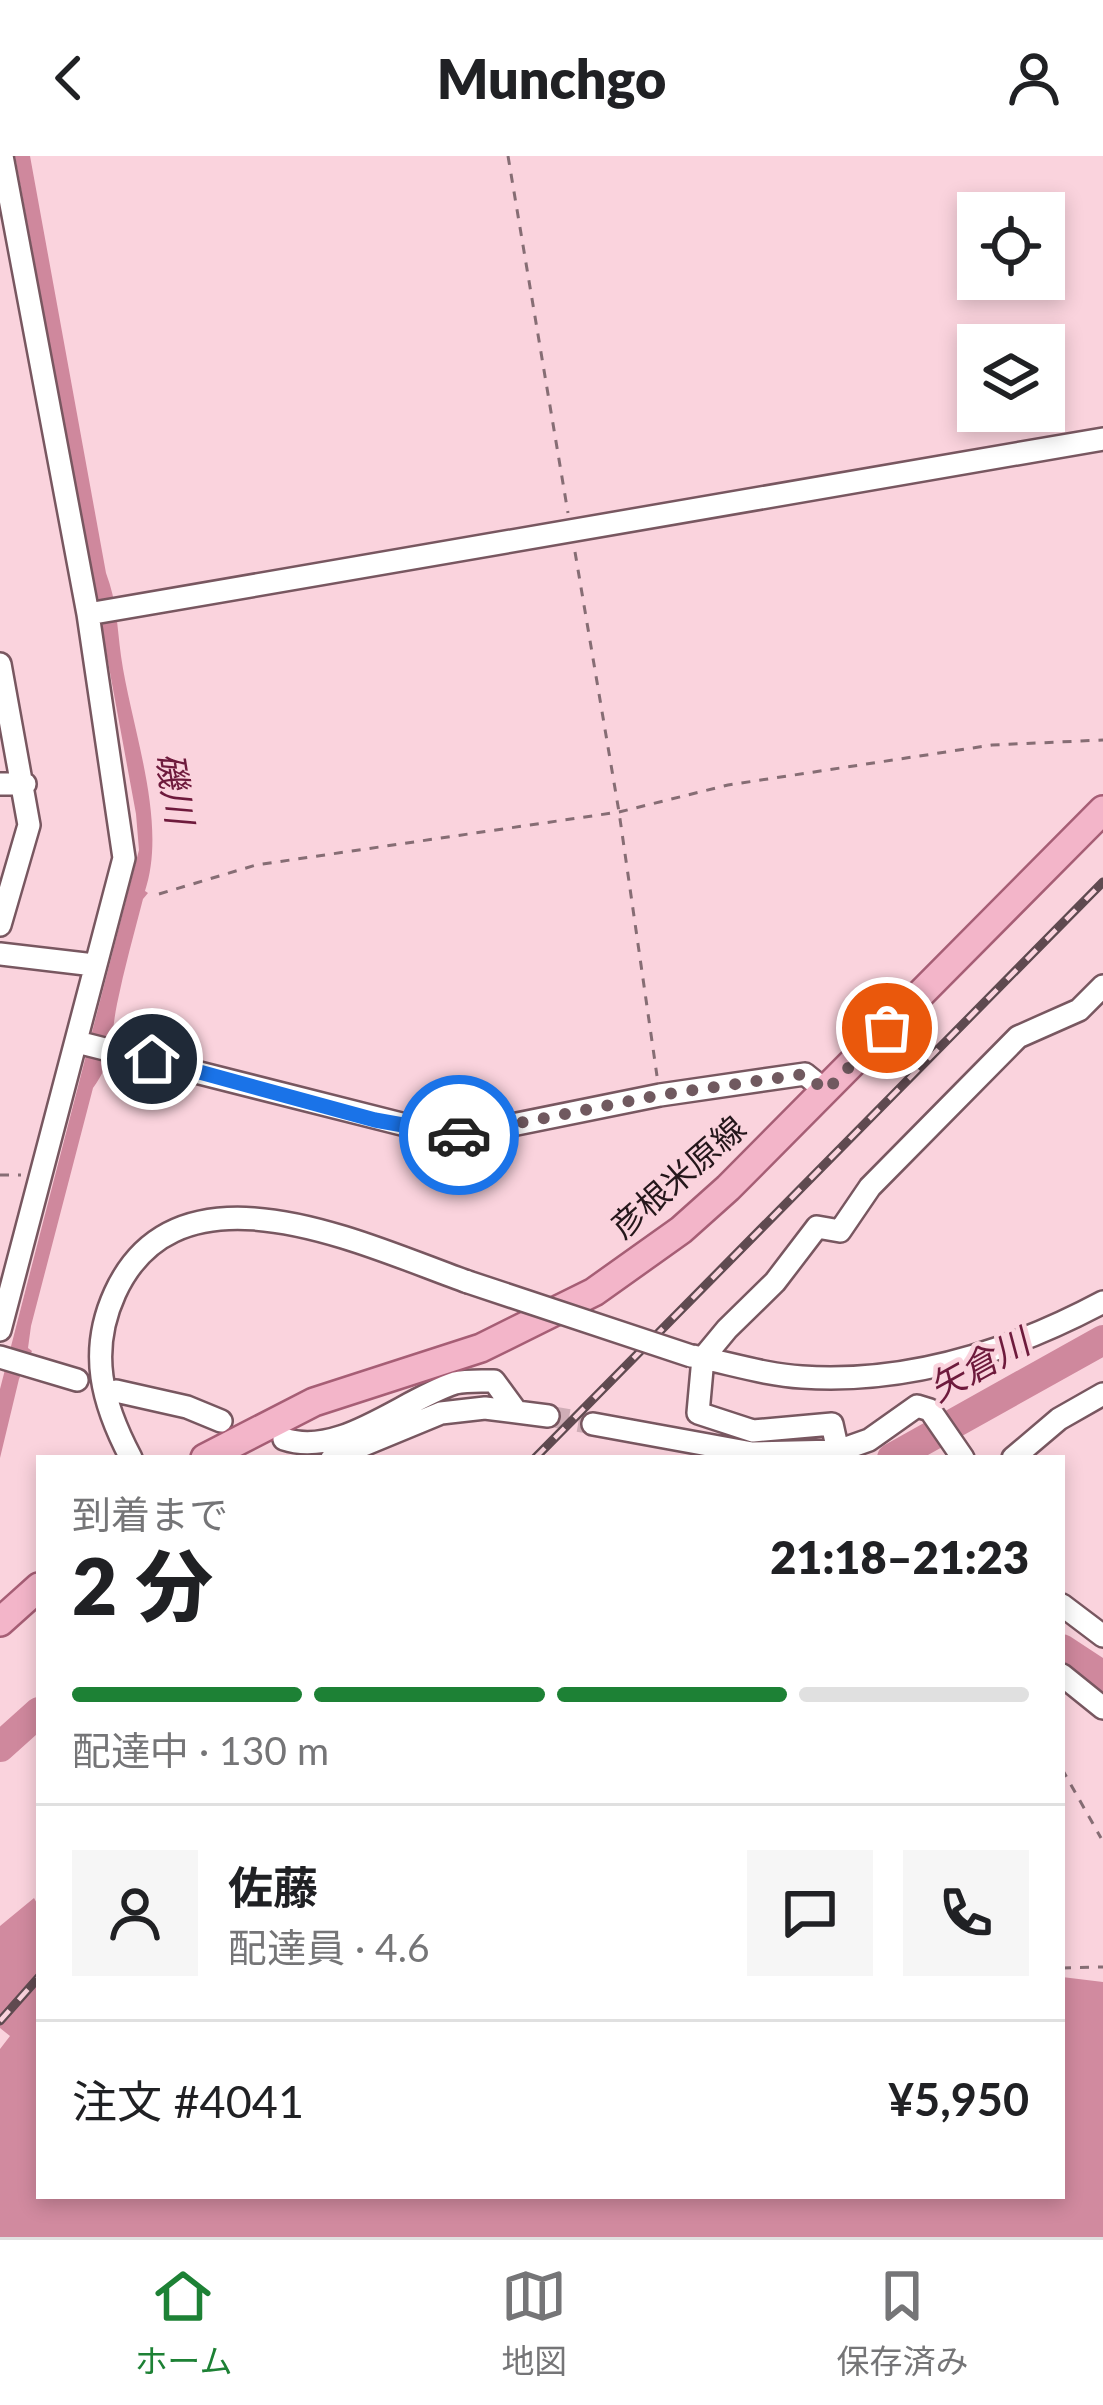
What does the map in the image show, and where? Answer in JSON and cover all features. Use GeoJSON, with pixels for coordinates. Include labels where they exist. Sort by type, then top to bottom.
{"type":"FeatureCollection","features":[{"type":"Feature","properties":{"kind":"main road","name":"彦根米原線"},"geometry":{"type":"LineString","coordinates":[[211,1455],[314,1402],[481,1348],[593,1292],[681,1230],[826,1091],[1103,810]]}},
{"type":"Feature","properties":{"kind":"main road"},"geometry":{"type":"LineString","coordinates":[[0,1622],[36,1590]]}},
{"type":"Feature","properties":{"kind":"street"},"geometry":{"type":"LineString","coordinates":[[0,1330],[81,1042],[94,965],[124,858],[91,614],[2,156]]}},
{"type":"Feature","properties":{"kind":"street"},"geometry":{"type":"LineString","coordinates":[[91,614],[1103,439]]}},
{"type":"Feature","properties":{"kind":"street"},"geometry":{"type":"LineString","coordinates":[[0,664],[29,825],[0,925]]}},
{"type":"Feature","properties":{"kind":"street"},"geometry":{"type":"LineString","coordinates":[[0,784],[25,784]]}},
{"type":"Feature","properties":{"kind":"street"},"geometry":{"type":"LineString","coordinates":[[0,954],[94,965]]}},
{"type":"Feature","properties":{"kind":"street"},"geometry":{"type":"LineString","coordinates":[[838,1451],[832,1424],[753,1431],[698,1414],[697,1357],[776,1282],[817,1227],[841,1231],[869,1186],[1018,1037],[1079,1010],[1103,986]]}},
{"type":"Feature","properties":{"kind":"street"},"geometry":{"type":"LineString","coordinates":[[81,1042],[375,1120],[454,1136],[660,1095],[805,1074],[826,1091]]}},
{"type":"Feature","properties":{"kind":"street"},"geometry":{"type":"LineString","coordinates":[[129,1455],[106,1409],[99,1345],[107,1310],[122,1276],[149,1248],[183,1228],[222,1216],[267,1219],[324,1232],[697,1357],[801,1377],[898,1373],[977,1357],[1050,1330],[1103,1302]]}},
{"type":"Feature","properties":{"kind":"street"},"geometry":{"type":"LineString","coordinates":[[2,1358],[77,1380]]}},
{"type":"Feature","properties":{"kind":"street"},"geometry":{"type":"LineString","coordinates":[[284,1439],[326,1443],[458,1382],[494,1381],[516,1411]]}},
{"type":"Feature","properties":{"kind":"street"},"geometry":{"type":"LineString","coordinates":[[116,1391],[187,1407],[221,1421]]}},
{"type":"Feature","properties":{"kind":"street"},"geometry":{"type":"LineString","coordinates":[[1017,1455],[1059,1419],[1103,1394]]}},
{"type":"Feature","properties":{"kind":"street"},"geometry":{"type":"LineString","coordinates":[[593,1424],[752,1453],[838,1451],[869,1440],[917,1406],[930,1409],[961,1455]]}},
{"type":"Feature","properties":{"kind":"street"},"geometry":{"type":"LineString","coordinates":[[339,1455],[460,1409],[548,1416]]}},
{"type":"Feature","properties":{"kind":"street"},"geometry":{"type":"LineString","coordinates":[[1065,1607],[1103,1636]]}},
{"type":"Feature","properties":{"kind":"street"},"geometry":{"type":"LineString","coordinates":[[1065,1677],[1103,1708]]}},
{"type":"Feature","properties":{"kind":"path"},"geometry":{"type":"LineString","coordinates":[[508,156],[619,812],[660,1095]]}},
{"type":"Feature","properties":{"kind":"path"},"geometry":{"type":"LineString","coordinates":[[159,894],[256,865],[619,812],[728,785],[992,745],[1103,740]]}},
{"type":"Feature","properties":{"kind":"path"},"geometry":{"type":"LineString","coordinates":[[1065,1773],[1101,1838]]}},
{"type":"Feature","properties":{"kind":"path"},"geometry":{"type":"LineString","coordinates":[[1065,1968],[1103,1967]]}},
{"type":"Feature","properties":{"kind":"shaded area"},"geometry":{"type":"Polygon","coordinates":[[[15,156],[30,156],[115,604],[152,835],[148,893],[123,978],[108,1057],[93,1088],[31,1326],[28,1348],[32,1351],[19,1379],[0,1458],[0,1389],[139,850],[15,156]]]}},
{"type":"Feature","properties":{"kind":"shaded area"},"geometry":{"type":"Polygon","coordinates":[[[34,1898],[36,2199],[1065,2199],[1065,1977],[1103,1982],[1103,2237],[0,2237],[0,2049],[10,2036],[0,2028],[0,1926],[34,1898]]]}},
{"type":"Feature","properties":{"kind":"waterway","name":"矢倉川"},"geometry":{"type":"LineString","coordinates":[[897,1455],[1103,1340]]}},
{"type":"Feature","properties":{"kind":"waterway"},"geometry":{"type":"LineString","coordinates":[[1065,1651],[1103,1676]]}},
{"type":"Feature","properties":{"kind":"waterway","name":"矢倉川"},"geometry":{"type":"LineString","coordinates":[[0,1747],[36,1715]]}},
{"type":"Feature","properties":{"kind":"tunnel"},"geometry":{"type":"LineString","coordinates":[[548,1416],[593,1424]]}},
{"type":"Feature","properties":{"kind":"railway"},"geometry":{"type":"LineString","coordinates":[[538,1455],[1103,882]]}},
{"type":"Feature","properties":{"kind":"railway"},"geometry":{"type":"LineString","coordinates":[[0,2021],[36,1980]]}},
{"type":"Feature","properties":{"kind":"way so far"},"geometry":{"type":"LineString","coordinates":[[459,1135],[660,1095],[805,1074],[826,1091],[887,1028]]}},
{"type":"Feature","properties":{"kind":"route"},"geometry":{"type":"LineString","coordinates":[[152,1059],[375,1120],[459,1135]]}},
{"type":"Feature","properties":{"kind":"water label","name":"磯川"},"geometry":{"type":"Point","coordinates":[175,788]}}]}
